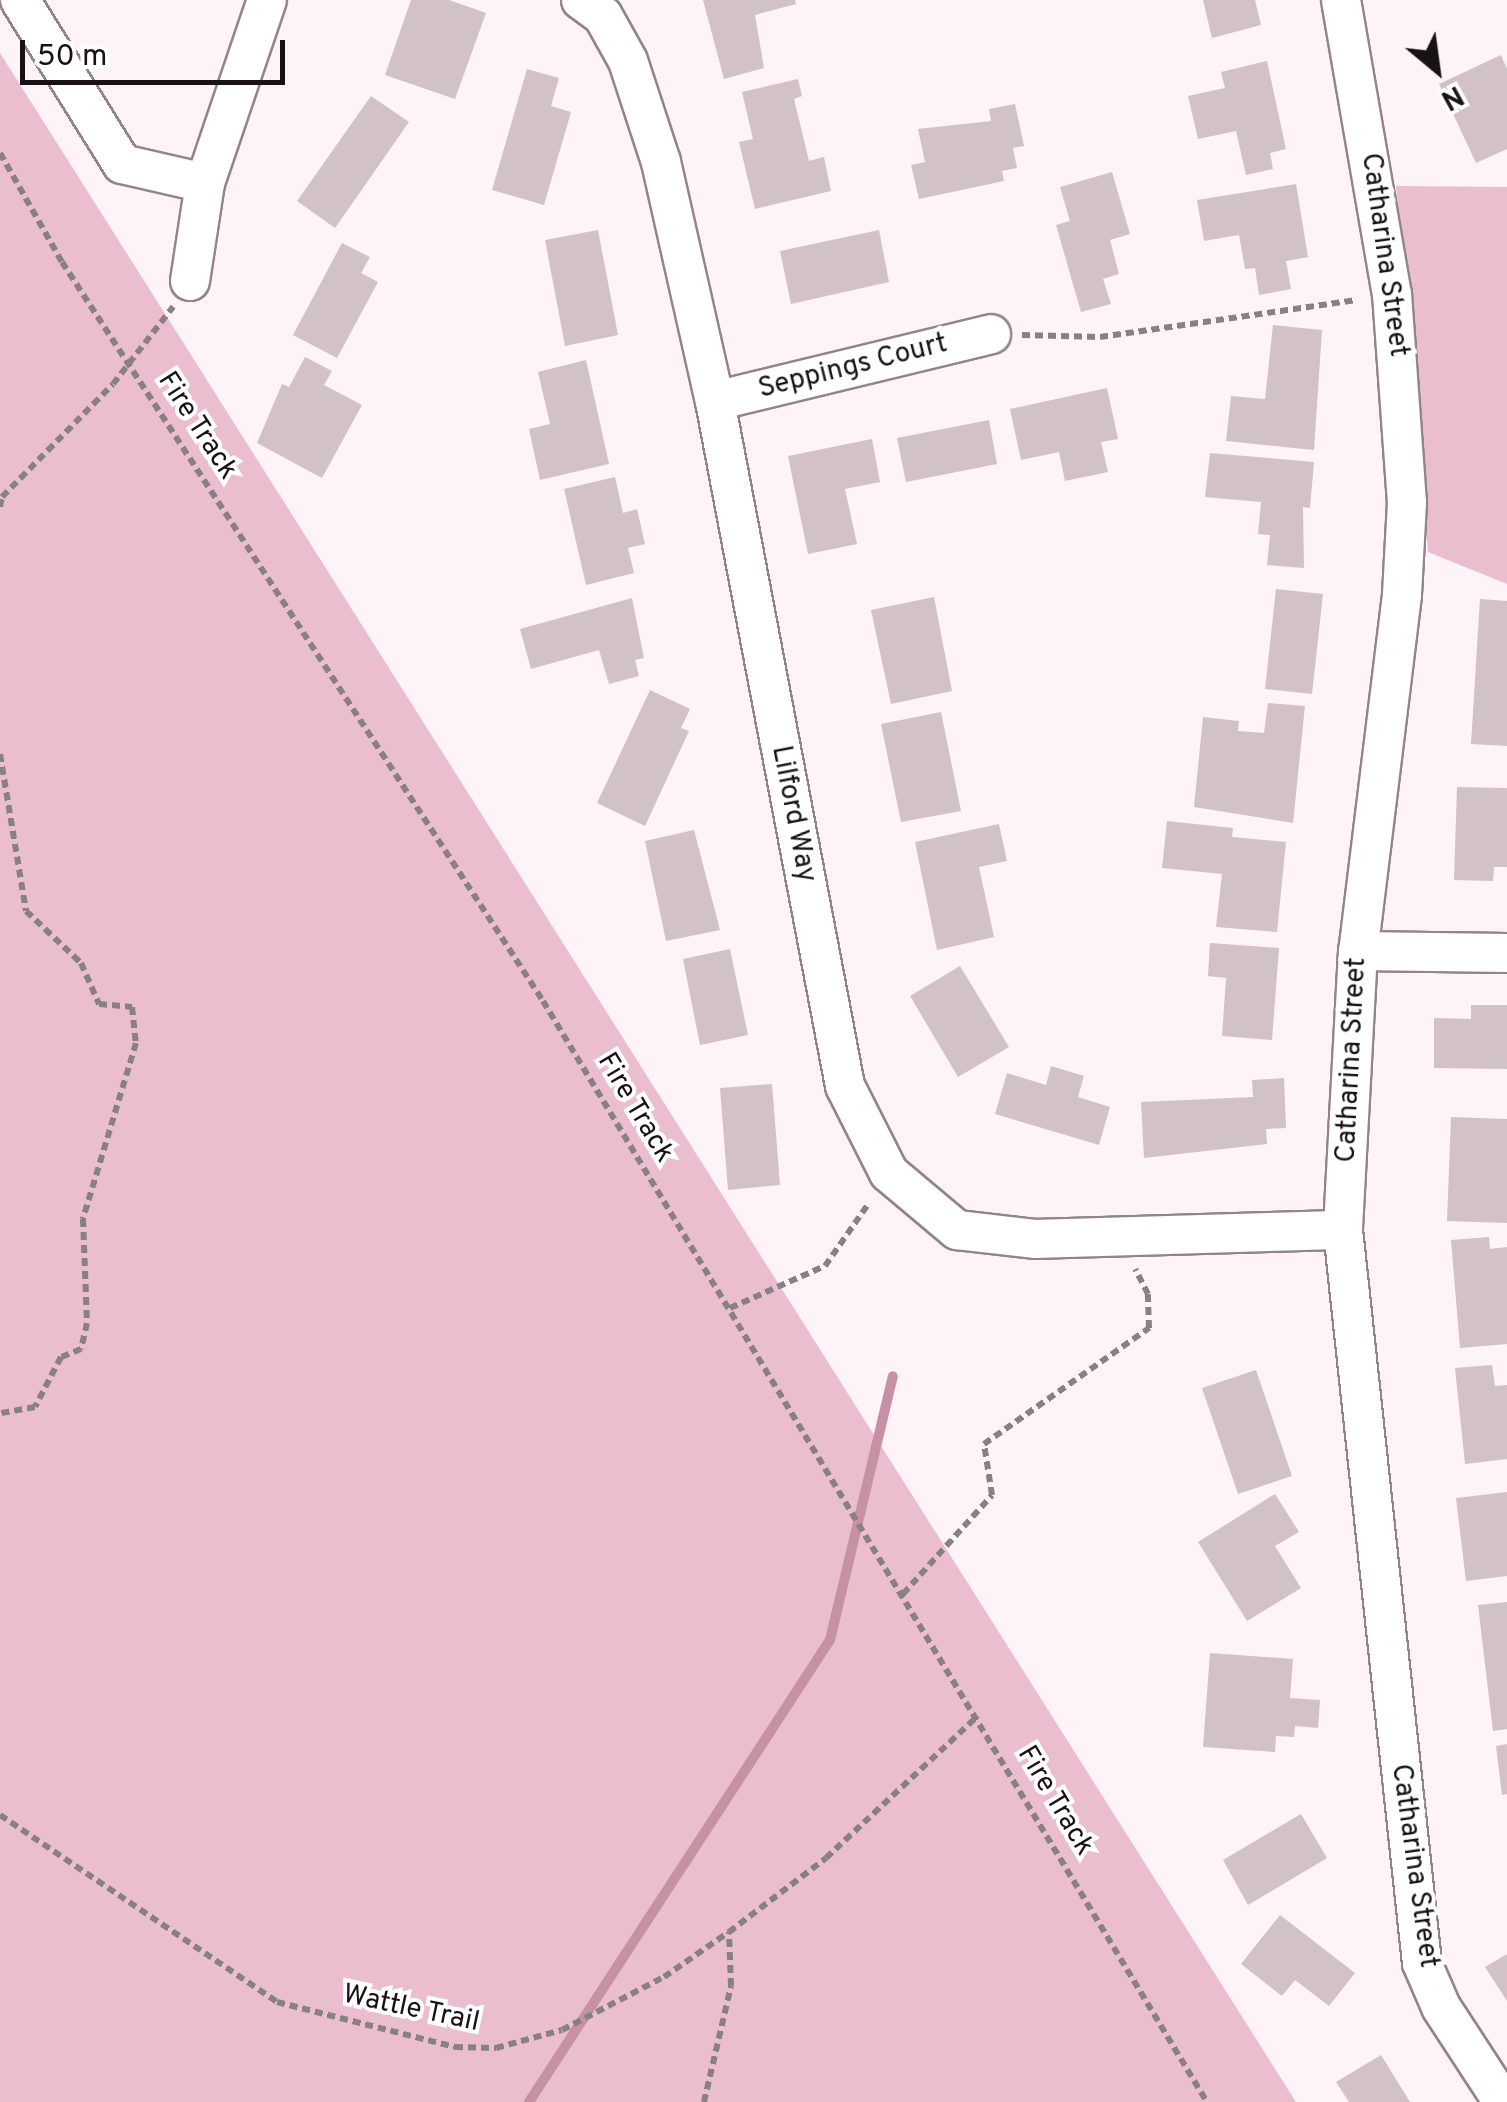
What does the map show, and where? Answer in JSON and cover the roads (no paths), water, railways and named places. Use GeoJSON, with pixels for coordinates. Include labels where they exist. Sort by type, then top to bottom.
{"type":"FeatureCollection","features":[{"type":"Feature","properties":{"kind":"street"},"geometry":{"type":"LineString","coordinates":[[20,0],[122,164],[205,183]]}},
{"type":"Feature","properties":{"kind":"street"},"geometry":{"type":"LineString","coordinates":[[190,281],[205,183],[267,0]]}},
{"type":"Feature","properties":{"kind":"street","name":"Catharina Street"},"geometry":{"type":"LineString","coordinates":[[1341,0],[1392,294],[1408,502],[1358,951],[1343,1230],[1422,1963],[1441,2007],[1503,2102]]}},
{"type":"Feature","properties":{"kind":"street","name":"Lilford Way"},"geometry":{"type":"LineString","coordinates":[[603,5],[628,61],[661,162],[714,401],[845,1086],[889,1173],[957,1230],[1036,1239],[1343,1230]]}},
{"type":"Feature","properties":{"kind":"street","name":"Seppings Court"},"geometry":{"type":"LineString","coordinates":[[714,401],[991,334]]}},
{"type":"Feature","properties":{"kind":"street"},"geometry":{"type":"LineString","coordinates":[[1358,951],[1507,953]]}},
{"type":"Feature","properties":{"kind":"waterway"},"geometry":{"type":"LineString","coordinates":[[529,2102],[830,1640],[893,1376]]}}]}
